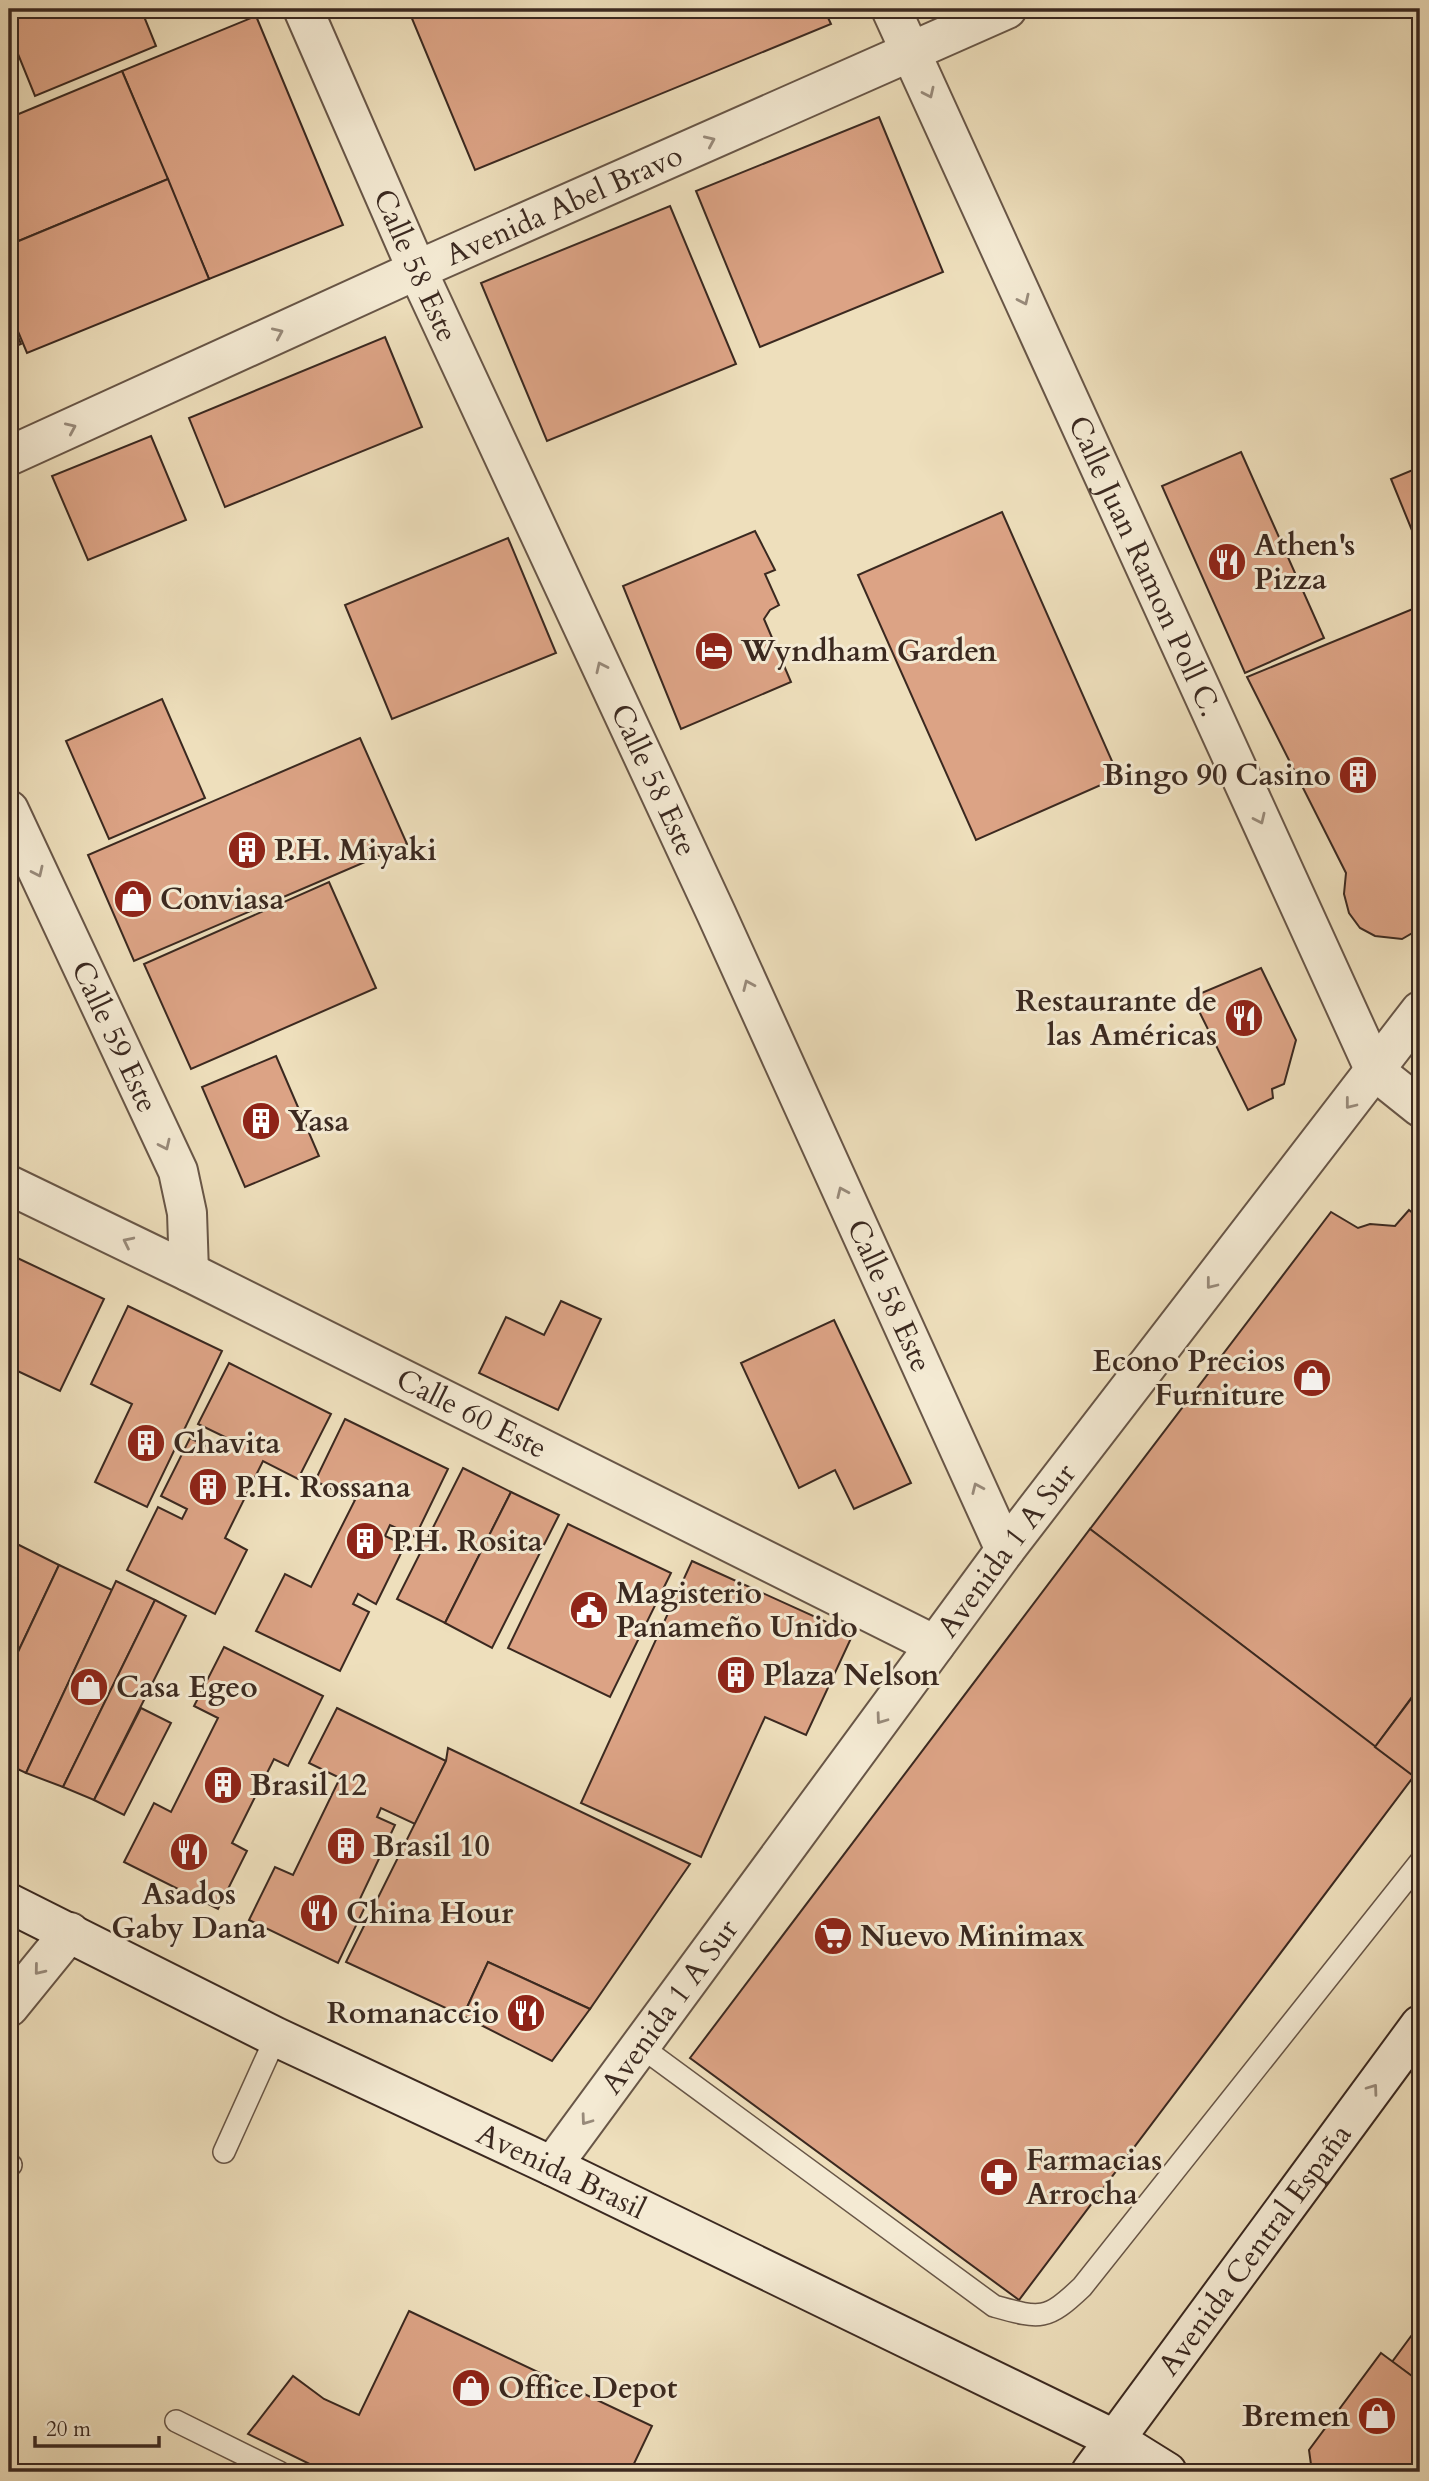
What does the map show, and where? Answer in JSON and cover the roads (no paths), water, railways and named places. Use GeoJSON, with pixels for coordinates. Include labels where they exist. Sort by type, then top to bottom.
{"type":"FeatureCollection","features":[{"type":"Feature","properties":{"kind":"street","name":"Calle 58 Este"},"geometry":{"type":"LineString","coordinates":[[303,9],[416,270],[710,901],[1005,1550]]}},
{"type":"Feature","properties":{"kind":"street","name":"Calle Juan Ramon Poll C."},"geometry":{"type":"LineString","coordinates":[[891,9],[1375,1071],[1420,1107]]}},
{"type":"Feature","properties":{"kind":"street","name":"Avenida Abel Bravo"},"geometry":{"type":"LineString","coordinates":[[9,456],[416,270],[1007,9]]}},
{"type":"Feature","properties":{"kind":"street","name":"Calle 59 Este"},"geometry":{"type":"LineString","coordinates":[[9,810],[178,1171],[187,1213],[189,1272]]}},
{"type":"Feature","properties":{"kind":"street","name":"Avenida 1 A Sur"},"geometry":{"type":"LineString","coordinates":[[552,2166],[1005,1550],[1420,1011]]}},
{"type":"Feature","properties":{"kind":"street","name":"Calle 60 Este"},"geometry":{"type":"LineString","coordinates":[[9,1185],[189,1272],[935,1645]]}},
{"type":"Feature","properties":{"kind":"street","name":"Avenida Brasil"},"geometry":{"type":"LineString","coordinates":[[9,1903],[276,2037],[552,2166],[1114,2439],[1167,2472]]}},
{"type":"Feature","properties":{"kind":"street"},"geometry":{"type":"LineString","coordinates":[[9,2007],[70,1932]]}},
{"type":"Feature","properties":{"kind":"street","name":"Avenida Central España"},"geometry":{"type":"LineString","coordinates":[[1091,2472],[1420,2025]]}},
{"type":"Feature","properties":{"kind":"lane"},"geometry":{"type":"LineString","coordinates":[[640,2046],[995,2306],[1028,2316],[1057,2311],[1082,2287],[1418,1870]]}},
{"type":"Feature","properties":{"kind":"lane"},"geometry":{"type":"LineString","coordinates":[[224,2152],[276,2037]]}},
{"type":"Feature","properties":{"kind":"lane"},"geometry":{"type":"LineString","coordinates":[[176,2421],[279,2472]]}},
{"type":"Feature","properties":{"kind":"place","name":"Athen's Pizza"},"geometry":{"type":"Point","coordinates":[1227,562]}},
{"type":"Feature","properties":{"kind":"place","name":"Wyndham Garden"},"geometry":{"type":"Point","coordinates":[714,651]}},
{"type":"Feature","properties":{"kind":"place","name":"Bingo 90 Casino"},"geometry":{"type":"Point","coordinates":[1358,775]}},
{"type":"Feature","properties":{"kind":"place","name":"P.H. Miyaki"},"geometry":{"type":"Point","coordinates":[247,850]}},
{"type":"Feature","properties":{"kind":"place","name":"Conviasa"},"geometry":{"type":"Point","coordinates":[133,899]}},
{"type":"Feature","properties":{"kind":"place","name":"Restaurante de las Américas"},"geometry":{"type":"Point","coordinates":[1244,1018]}},
{"type":"Feature","properties":{"kind":"place","name":"Yasa"},"geometry":{"type":"Point","coordinates":[261,1121]}},
{"type":"Feature","properties":{"kind":"place","name":"Econo Precios Furniture"},"geometry":{"type":"Point","coordinates":[1312,1378]}},
{"type":"Feature","properties":{"kind":"place","name":"Chavita"},"geometry":{"type":"Point","coordinates":[146,1443]}},
{"type":"Feature","properties":{"kind":"place","name":"P.H. Rossana"},"geometry":{"type":"Point","coordinates":[208,1487]}},
{"type":"Feature","properties":{"kind":"place","name":"P.H. Rosita"},"geometry":{"type":"Point","coordinates":[365,1541]}},
{"type":"Feature","properties":{"kind":"place","name":"Magisterio Panameño Unido"},"geometry":{"type":"Point","coordinates":[589,1610]}},
{"type":"Feature","properties":{"kind":"place","name":"Plaza Nelson"},"geometry":{"type":"Point","coordinates":[736,1675]}},
{"type":"Feature","properties":{"kind":"place","name":"Casa Egeo"},"geometry":{"type":"Point","coordinates":[89,1687]}},
{"type":"Feature","properties":{"kind":"place","name":"Brasil 12"},"geometry":{"type":"Point","coordinates":[223,1785]}},
{"type":"Feature","properties":{"kind":"place","name":"Brasil 10"},"geometry":{"type":"Point","coordinates":[346,1846]}},
{"type":"Feature","properties":{"kind":"place","name":"Asados Gaby Dana"},"geometry":{"type":"Point","coordinates":[189,1852]}},
{"type":"Feature","properties":{"kind":"place","name":"China Hour"},"geometry":{"type":"Point","coordinates":[319,1913]}},
{"type":"Feature","properties":{"kind":"place","name":"Nuevo Minimax"},"geometry":{"type":"Point","coordinates":[833,1936]}},
{"type":"Feature","properties":{"kind":"place","name":"Romanaccio"},"geometry":{"type":"Point","coordinates":[526,2013]}},
{"type":"Feature","properties":{"kind":"place","name":"Farmacias Arrocha"},"geometry":{"type":"Point","coordinates":[999,2177]}},
{"type":"Feature","properties":{"kind":"place","name":"Office Depot"},"geometry":{"type":"Point","coordinates":[471,2388]}},
{"type":"Feature","properties":{"kind":"place","name":"Bremen"},"geometry":{"type":"Point","coordinates":[1377,2416]}}]}
